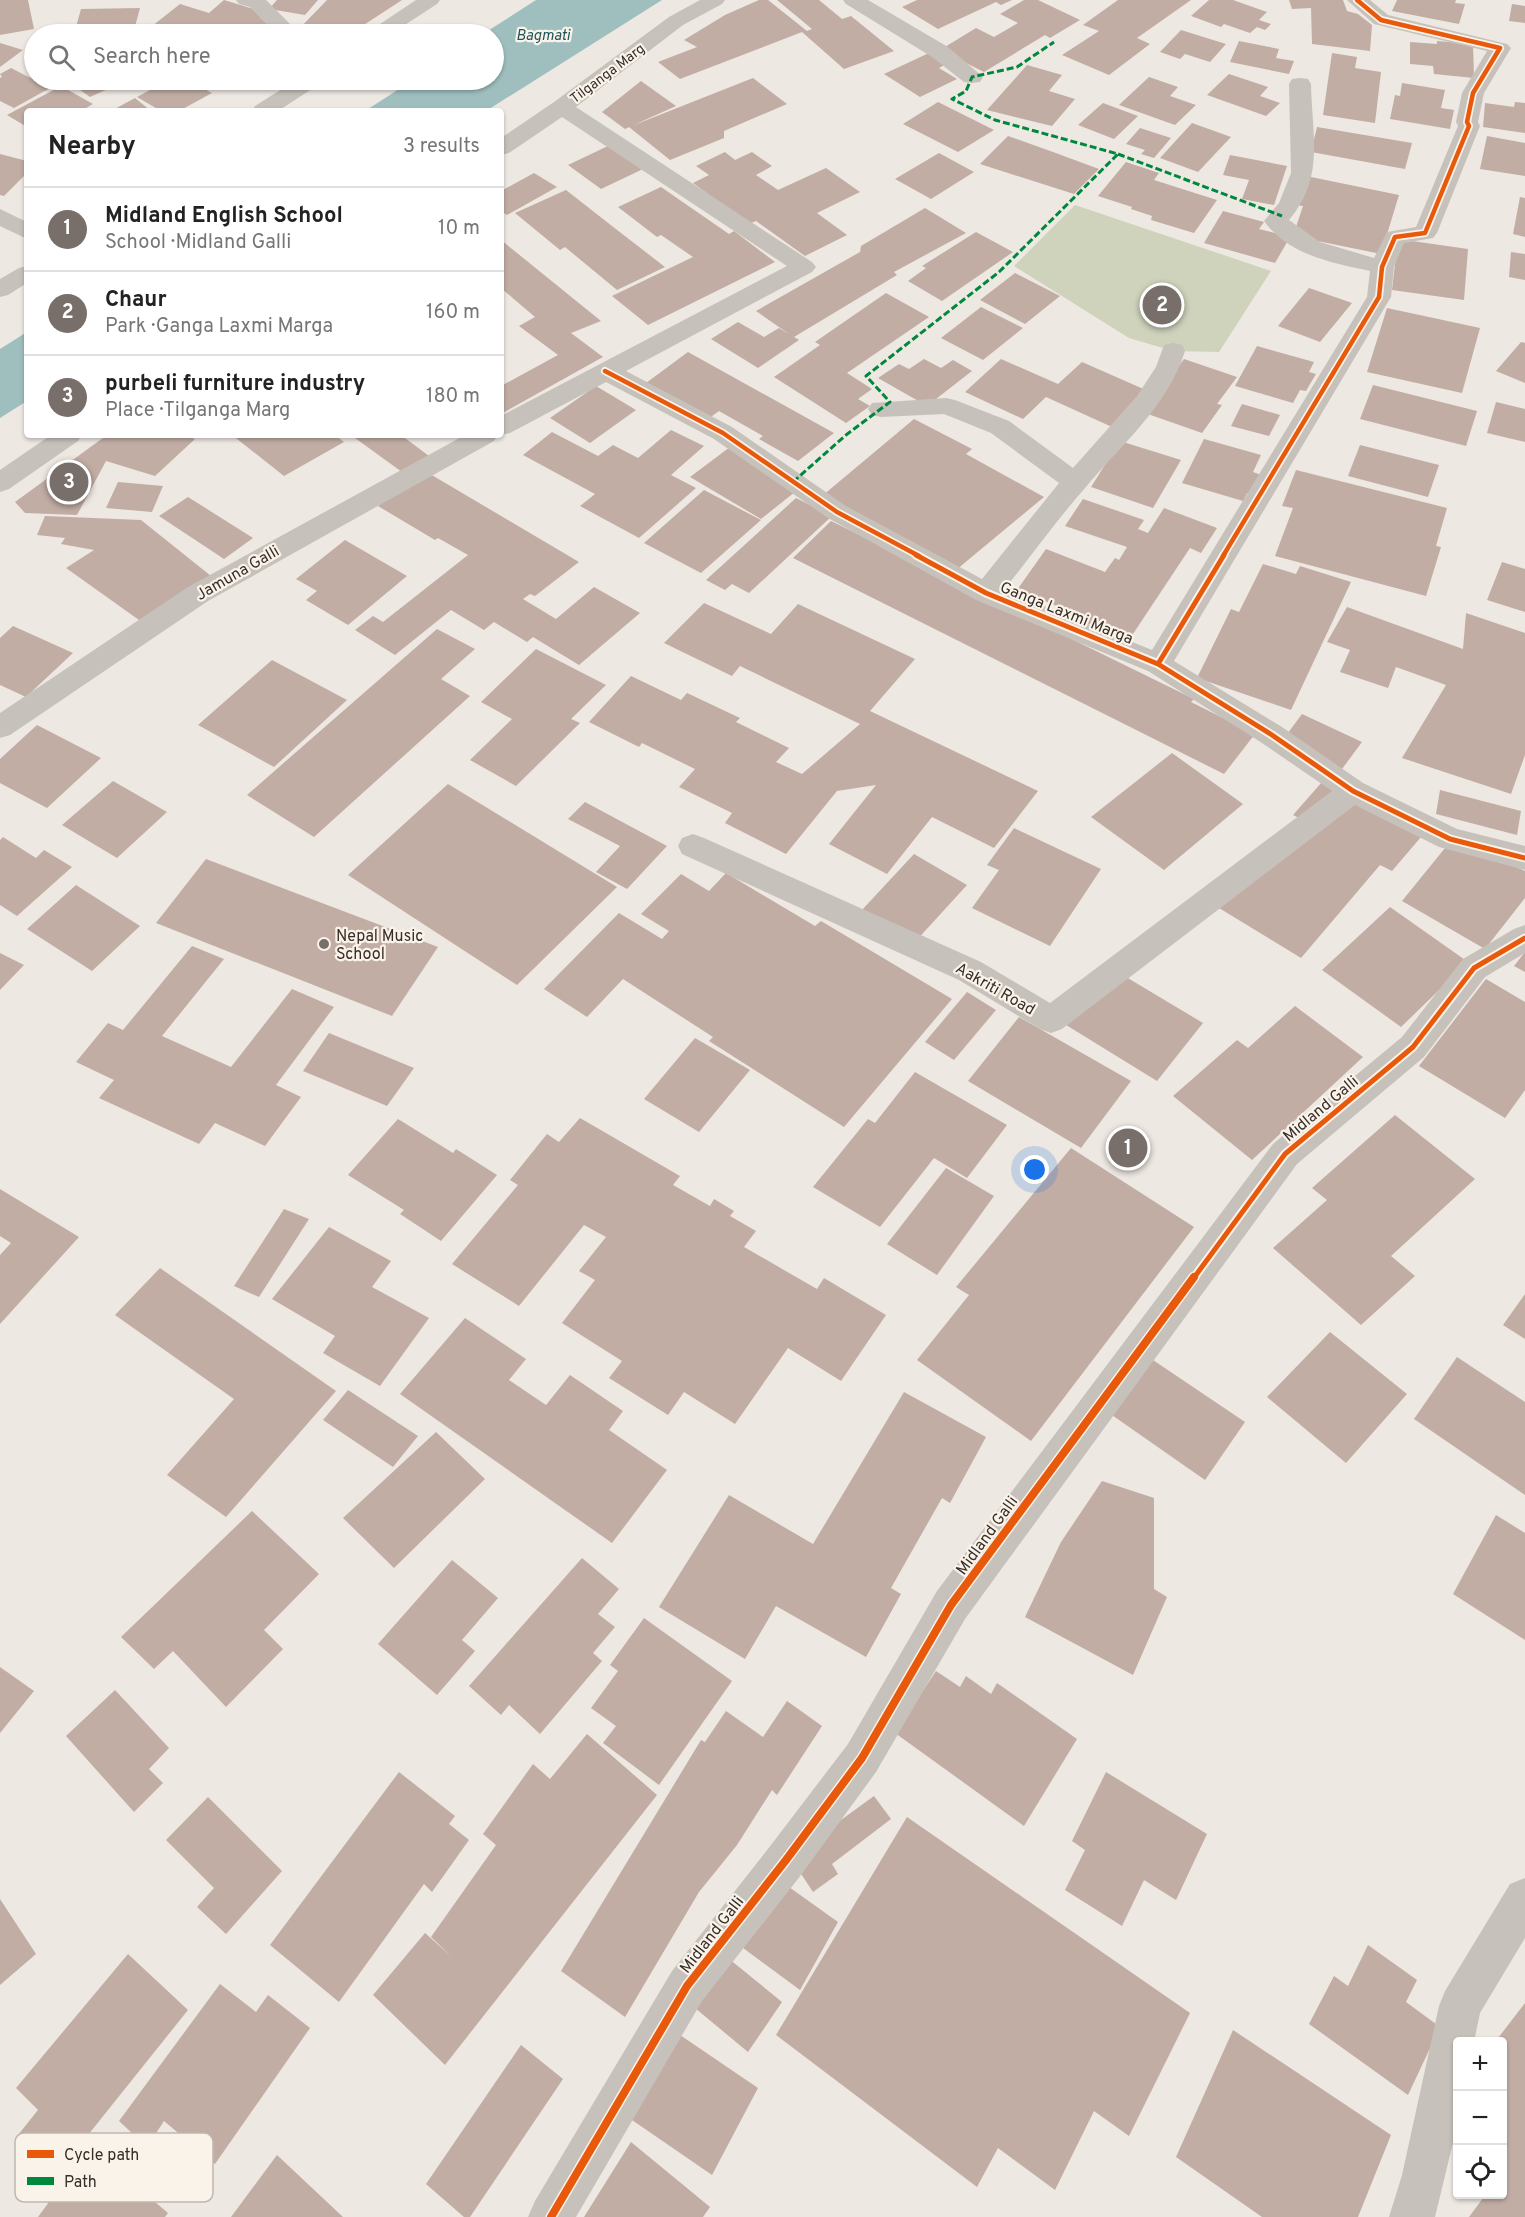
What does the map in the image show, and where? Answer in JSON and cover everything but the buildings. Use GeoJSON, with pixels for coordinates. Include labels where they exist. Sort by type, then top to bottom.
{"type":"FeatureCollection","features":[{"type":"Feature","properties":{"kind":"street"},"geometry":{"type":"LineString","coordinates":[[246,0],[257,3],[279,24]]}},
{"type":"Feature","properties":{"kind":"street"},"geometry":{"type":"LineString","coordinates":[[393,24],[430,0]]}},
{"type":"Feature","properties":{"kind":"street","name":"Tilganga Marg"},"geometry":{"type":"LineString","coordinates":[[504,146],[562,107],[676,21],[715,0]]}},
{"type":"Feature","properties":{"kind":"street"},"geometry":{"type":"LineString","coordinates":[[854,0],[940,52],[972,77]]}},
{"type":"Feature","properties":{"kind":"street"},"geometry":{"type":"LineString","coordinates":[[1158,664],[1379,297],[1382,267],[1395,237],[1425,233],[1469,126],[1467,122],[1473,93],[1500,48],[1381,20],[1357,0]]}},
{"type":"Feature","properties":{"kind":"street"},"geometry":{"type":"LineString","coordinates":[[1300,84],[1299,108],[1305,156],[1300,184],[1276,221],[1288,235],[1322,252],[1382,267]]}},
{"type":"Feature","properties":{"kind":"street"},"geometry":{"type":"LineString","coordinates":[[267,108],[288,90]]}},
{"type":"Feature","properties":{"kind":"street"},"geometry":{"type":"LineString","coordinates":[[504,425],[804,267],[562,107]]}},
{"type":"Feature","properties":{"kind":"street"},"geometry":{"type":"LineString","coordinates":[[0,216],[24,230]]}},
{"type":"Feature","properties":{"kind":"street"},"geometry":{"type":"LineString","coordinates":[[0,290],[24,275]]}},
{"type":"Feature","properties":{"kind":"street"},"geometry":{"type":"LineString","coordinates":[[986,593],[1075,482],[1146,402],[1171,361],[1173,351]]}},
{"type":"Feature","properties":{"kind":"street","name":"Ganga Laxmi Marga"},"geometry":{"type":"LineString","coordinates":[[605,371],[723,433],[837,512],[986,593],[1158,664],[1272,735],[1353,791],[1450,839],[1525,858]]}},
{"type":"Feature","properties":{"kind":"street"},"geometry":{"type":"LineString","coordinates":[[881,409],[946,406],[1000,428],[1075,482]]}},
{"type":"Feature","properties":{"kind":"street"},"geometry":{"type":"LineString","coordinates":[[0,483],[65,438]]}},
{"type":"Feature","properties":{"kind":"street","name":"Jamuna Galli"},"geometry":{"type":"LineString","coordinates":[[0,727],[198,594],[480,438]]}},
{"type":"Feature","properties":{"kind":"street","name":"Aakriti Road"},"geometry":{"type":"LineString","coordinates":[[693,846],[970,971],[1051,1020],[1353,791]]}},
{"type":"Feature","properties":{"kind":"street","name":"Midland Galli"},"geometry":{"type":"LineString","coordinates":[[551,2217],[687,1986],[786,1860],[862,1758],[951,1605],[1285,1154],[1413,1047],[1473,968],[1525,938]]}},
{"type":"Feature","properties":{"kind":"street"},"geometry":{"type":"LineString","coordinates":[[1412,2217],[1424,2175],[1460,2006],[1525,1899]]}},
{"type":"Feature","properties":{"kind":"green space"},"geometry":{"type":"Polygon","coordinates":[[[1075,205],[1271,271],[1219,352],[1173,351],[1129,338],[1014,266],[1075,205]]]}},
{"type":"Feature","properties":{"kind":"water","name":"Bagmati"},"geometry":{"type":"Polygon","coordinates":[[[536,0],[662,0],[491,108],[370,108],[398,90],[504,90],[504,24],[499,24],[536,0]]]}},
{"type":"Feature","properties":{"kind":"water"},"geometry":{"type":"Polygon","coordinates":[[[24,334],[24,403],[0,418],[0,349],[24,334]]]}},
{"type":"Feature","properties":{"kind":"marked path"},"geometry":{"type":"LineString","coordinates":[[793,482],[846,435],[890,402],[866,376],[999,272],[1118,154],[995,120],[952,99],[966,91],[972,77],[1017,67],[1054,42]]}},
{"type":"Feature","properties":{"kind":"marked path"},"geometry":{"type":"LineString","coordinates":[[1118,154],[1282,216]]}},
{"type":"Feature","properties":{"kind":"cycle path"},"geometry":{"type":"LineString","coordinates":[[1158,664],[1379,297],[1382,267],[1395,237],[1425,233],[1469,126],[1467,122],[1473,93],[1500,48],[1381,20],[1357,0]]}},
{"type":"Feature","properties":{"kind":"cycle path"},"geometry":{"type":"LineString","coordinates":[[605,371],[723,433],[837,512],[986,593],[1158,664],[1272,735],[1353,791],[1450,839],[1525,858]]}},
{"type":"Feature","properties":{"kind":"cycle path"},"geometry":{"type":"LineString","coordinates":[[551,2217],[687,1986],[786,1860],[862,1758],[951,1605],[1285,1154],[1413,1047],[1474,968],[1525,938]]}},
{"type":"Feature","properties":{"kind":"place","name":"Chaur"},"geometry":{"type":"Point","coordinates":[1162,305]}},
{"type":"Feature","properties":{"kind":"place","name":"purbeli furniture industry"},"geometry":{"type":"Point","coordinates":[69,482]}},
{"type":"Feature","properties":{"kind":"place","name":"Nepal Music School"},"geometry":{"type":"Point","coordinates":[324,944]}},
{"type":"Feature","properties":{"kind":"place","name":"Midland English School"},"geometry":{"type":"Point","coordinates":[1128,1148]}}]}
